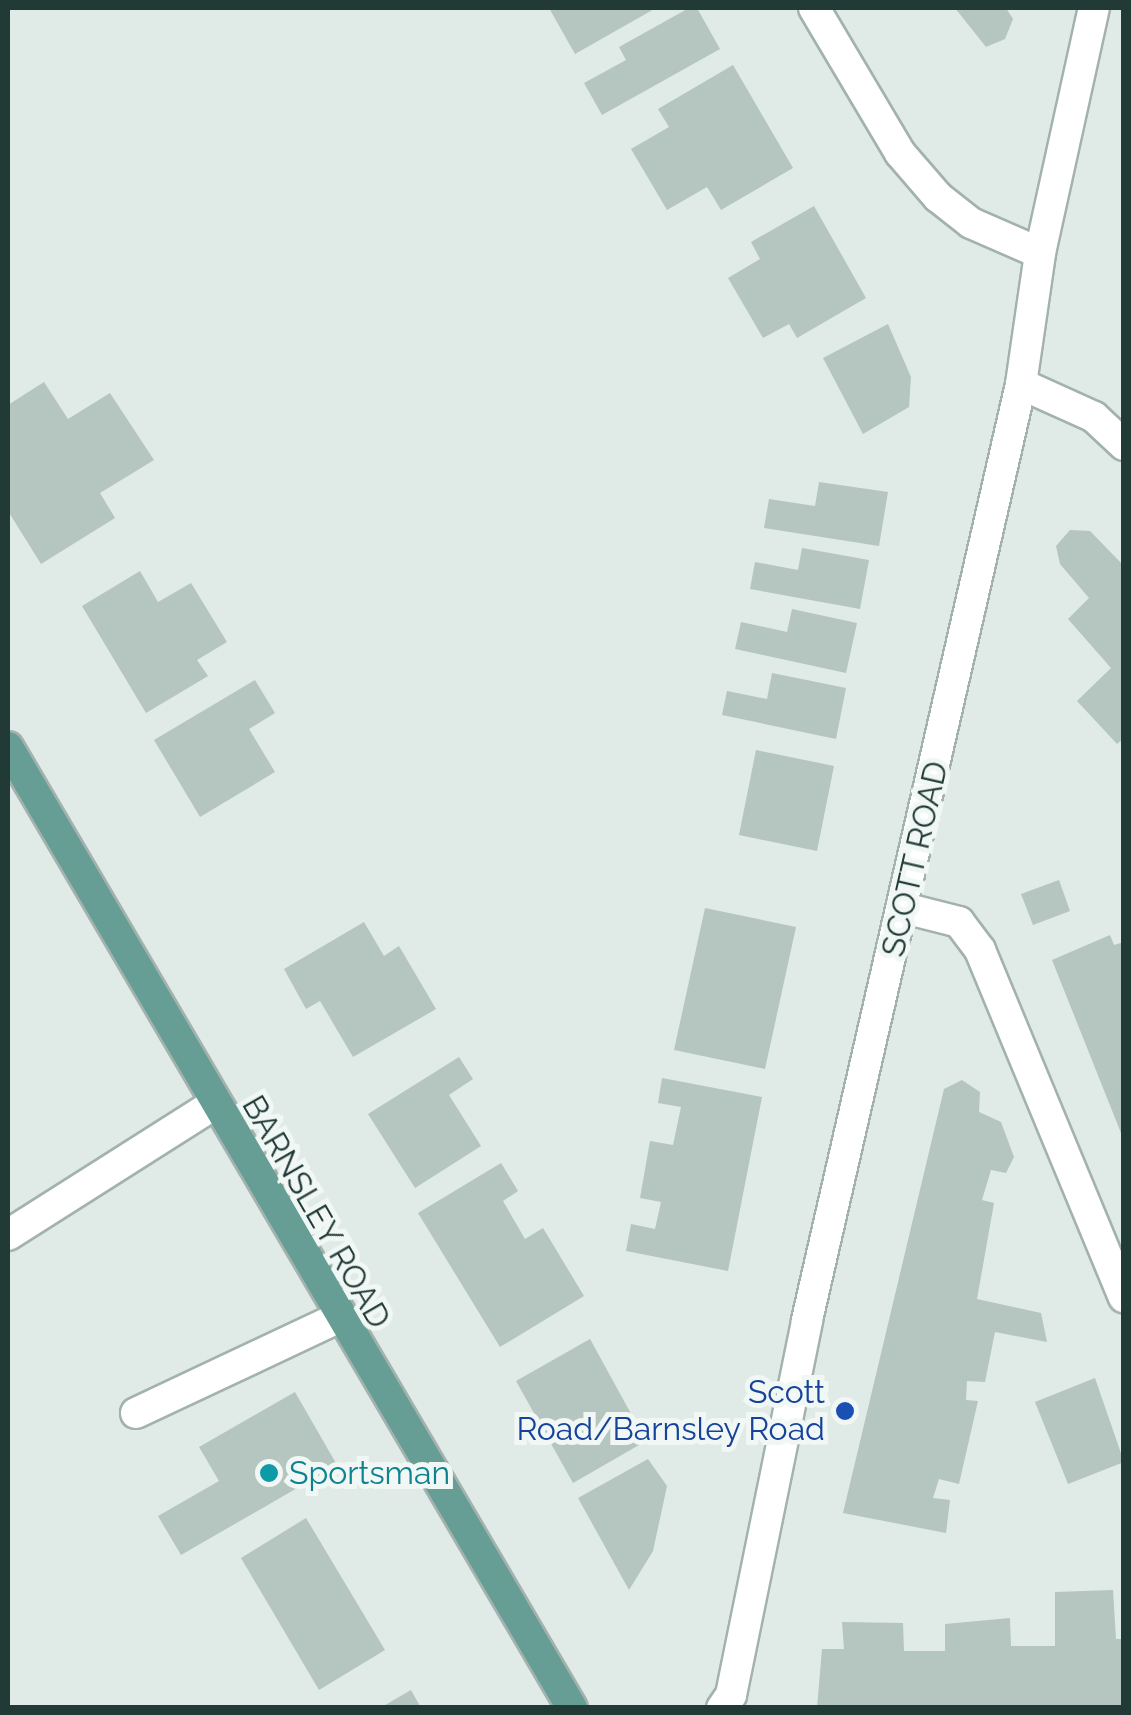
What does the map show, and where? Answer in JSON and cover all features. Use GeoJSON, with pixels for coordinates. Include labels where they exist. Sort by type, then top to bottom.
{"type":"FeatureCollection","features":[{"type":"Feature","properties":{"kind":"main road","name":"BARNSLEY ROAD"},"geometry":{"type":"LineString","coordinates":[[8,747],[338,1318],[572,1708]]}},
{"type":"Feature","properties":{"kind":"street"},"geometry":{"type":"LineString","coordinates":[[814,8],[900,152],[938,196],[970,223],[1040,253]]}},
{"type":"Feature","properties":{"kind":"street","name":"SCOTT ROAD"},"geometry":{"type":"LineString","coordinates":[[722,1708],[731,1695],[806,1320],[904,908],[1021,384],[1040,253],[1094,8]]}},
{"type":"Feature","properties":{"kind":"street"},"geometry":{"type":"LineString","coordinates":[[1021,384],[1094,417],[1124,446]]}},
{"type":"Feature","properties":{"kind":"street"},"geometry":{"type":"LineString","coordinates":[[904,908],[959,922],[980,950],[1124,1296]]}},
{"type":"Feature","properties":{"kind":"street"},"geometry":{"type":"LineString","coordinates":[[8,1235],[213,1105]]}},
{"type":"Feature","properties":{"kind":"street"},"geometry":{"type":"LineString","coordinates":[[136,1414],[338,1318]]}},
{"type":"Feature","properties":{"kind":"building"},"geometry":{"type":"Polygon","coordinates":[[[549,8],[656,8],[575,54],[549,8]]]}},
{"type":"Feature","properties":{"kind":"building"},"geometry":{"type":"Polygon","coordinates":[[[689,8],[697,8],[720,49],[602,115],[584,83],[626,60],[619,47],[689,8]]]}},
{"type":"Feature","properties":{"kind":"building"},"geometry":{"type":"Polygon","coordinates":[[[955,8],[1006,8],[1013,19],[1005,39],[986,47],[955,8]]]}},
{"type":"Feature","properties":{"kind":"building"},"geometry":{"type":"Polygon","coordinates":[[[733,65],[793,168],[721,210],[707,187],[667,210],[631,149],[669,127],[658,109],[733,65]]]}},
{"type":"Feature","properties":{"kind":"building"},"geometry":{"type":"Polygon","coordinates":[[[814,206],[866,298],[797,338],[789,324],[763,338],[728,278],[760,259],[751,242],[814,206]]]}},
{"type":"Feature","properties":{"kind":"building"},"geometry":{"type":"Polygon","coordinates":[[[888,324],[911,377],[909,407],[863,434],[823,358],[888,324]]]}},
{"type":"Feature","properties":{"kind":"building"},"geometry":{"type":"Polygon","coordinates":[[[44,382],[68,419],[110,393],[154,460],[100,493],[115,518],[41,564],[8,511],[8,405],[44,382]]]}},
{"type":"Feature","properties":{"kind":"building"},"geometry":{"type":"Polygon","coordinates":[[[819,482],[888,492],[879,546],[764,528],[769,499],[815,506],[819,482]]]}},
{"type":"Feature","properties":{"kind":"building"},"geometry":{"type":"Polygon","coordinates":[[[1070,530],[1090,531],[1124,566],[1124,738],[1117,744],[1077,701],[1111,668],[1068,619],[1089,598],[1060,564],[1056,546],[1070,530]]]}},
{"type":"Feature","properties":{"kind":"building"},"geometry":{"type":"Polygon","coordinates":[[[802,548],[869,560],[860,609],[750,589],[755,562],[798,570],[802,548]]]}},
{"type":"Feature","properties":{"kind":"building"},"geometry":{"type":"Polygon","coordinates":[[[140,571],[158,602],[191,583],[227,642],[197,660],[208,676],[146,713],[82,606],[140,571]]]}},
{"type":"Feature","properties":{"kind":"building"},"geometry":{"type":"Polygon","coordinates":[[[792,609],[857,623],[846,673],[735,649],[741,622],[787,632],[792,609]]]}},
{"type":"Feature","properties":{"kind":"building"},"geometry":{"type":"Polygon","coordinates":[[[772,673],[846,688],[836,739],[722,715],[727,691],[767,699],[772,673]]]}},
{"type":"Feature","properties":{"kind":"building"},"geometry":{"type":"Polygon","coordinates":[[[255,680],[275,713],[249,729],[275,772],[200,817],[154,740],[255,680]]]}},
{"type":"Feature","properties":{"kind":"building"},"geometry":{"type":"Polygon","coordinates":[[[756,750],[834,766],[817,851],[739,835],[756,750]]]}},
{"type":"Feature","properties":{"kind":"building"},"geometry":{"type":"Polygon","coordinates":[[[1059,880],[1070,911],[1033,925],[1021,894],[1059,880]]]}},
{"type":"Feature","properties":{"kind":"building"},"geometry":{"type":"Polygon","coordinates":[[[705,908],[796,927],[765,1069],[674,1050],[705,908]]]}},
{"type":"Feature","properties":{"kind":"building"},"geometry":{"type":"Polygon","coordinates":[[[364,922],[384,956],[399,946],[436,1009],[353,1057],[320,1001],[306,1009],[284,969],[364,922]]]}},
{"type":"Feature","properties":{"kind":"building"},"geometry":{"type":"Polygon","coordinates":[[[1110,935],[1114,945],[1124,942],[1123,1138],[1052,960],[1110,935]]]}},
{"type":"Feature","properties":{"kind":"building"},"geometry":{"type":"Polygon","coordinates":[[[459,1057],[473,1079],[449,1095],[481,1146],[415,1188],[368,1114],[459,1057]]]}},
{"type":"Feature","properties":{"kind":"building"},"geometry":{"type":"Polygon","coordinates":[[[662,1078],[762,1097],[728,1271],[626,1251],[631,1224],[655,1229],[661,1202],[640,1198],[650,1141],[673,1145],[681,1107],[658,1103],[662,1078]]]}},
{"type":"Feature","properties":{"kind":"building"},"geometry":{"type":"Polygon","coordinates":[[[962,1080],[980,1092],[979,1112],[1001,1122],[1014,1157],[1006,1173],[991,1170],[982,1200],[994,1203],[977,1299],[1041,1313],[1047,1342],[995,1332],[985,1382],[967,1381],[966,1400],[978,1401],[959,1484],[939,1479],[933,1498],[950,1500],[946,1533],[843,1513],[944,1089],[962,1080]]]}},
{"type":"Feature","properties":{"kind":"building"},"geometry":{"type":"Polygon","coordinates":[[[501,1163],[518,1191],[503,1201],[525,1239],[543,1228],[584,1296],[500,1347],[418,1213],[501,1163]]]}},
{"type":"Feature","properties":{"kind":"building"},"geometry":{"type":"Polygon","coordinates":[[[590,1339],[646,1441],[573,1483],[516,1381],[590,1339]]]}},
{"type":"Feature","properties":{"kind":"building"},"geometry":{"type":"Polygon","coordinates":[[[1095,1378],[1124,1462],[1068,1484],[1035,1402],[1095,1378]]]}},
{"type":"Feature","properties":{"kind":"building","name":"Sportsman"},"geometry":{"type":"Polygon","coordinates":[[[295,1392],[337,1465],[181,1555],[158,1516],[219,1481],[199,1447],[295,1392]]]}},
{"type":"Feature","properties":{"kind":"building"},"geometry":{"type":"Polygon","coordinates":[[[648,1459],[667,1486],[653,1551],[629,1590],[578,1498],[648,1459]]]}},
{"type":"Feature","properties":{"kind":"building"},"geometry":{"type":"Polygon","coordinates":[[[306,1518],[385,1650],[319,1690],[241,1558],[306,1518]]]}},
{"type":"Feature","properties":{"kind":"building"},"geometry":{"type":"Polygon","coordinates":[[[1113,1590],[1116,1639],[1124,1639],[1124,1708],[817,1708],[822,1649],[844,1649],[842,1622],[903,1623],[904,1651],[945,1651],[945,1624],[1010,1618],[1011,1646],[1055,1646],[1055,1592],[1113,1590]]]}},
{"type":"Feature","properties":{"kind":"building"},"geometry":{"type":"Polygon","coordinates":[[[411,1690],[421,1708],[380,1708],[411,1690]]]}},
{"type":"Feature","properties":{"kind":"place","name":"Scott Road/Barnsley Road"},"geometry":{"type":"Point","coordinates":[845,1411]}},
{"type":"Feature","properties":{"kind":"place","name":"Sportsman"},"geometry":{"type":"Point","coordinates":[269,1473]}}]}
